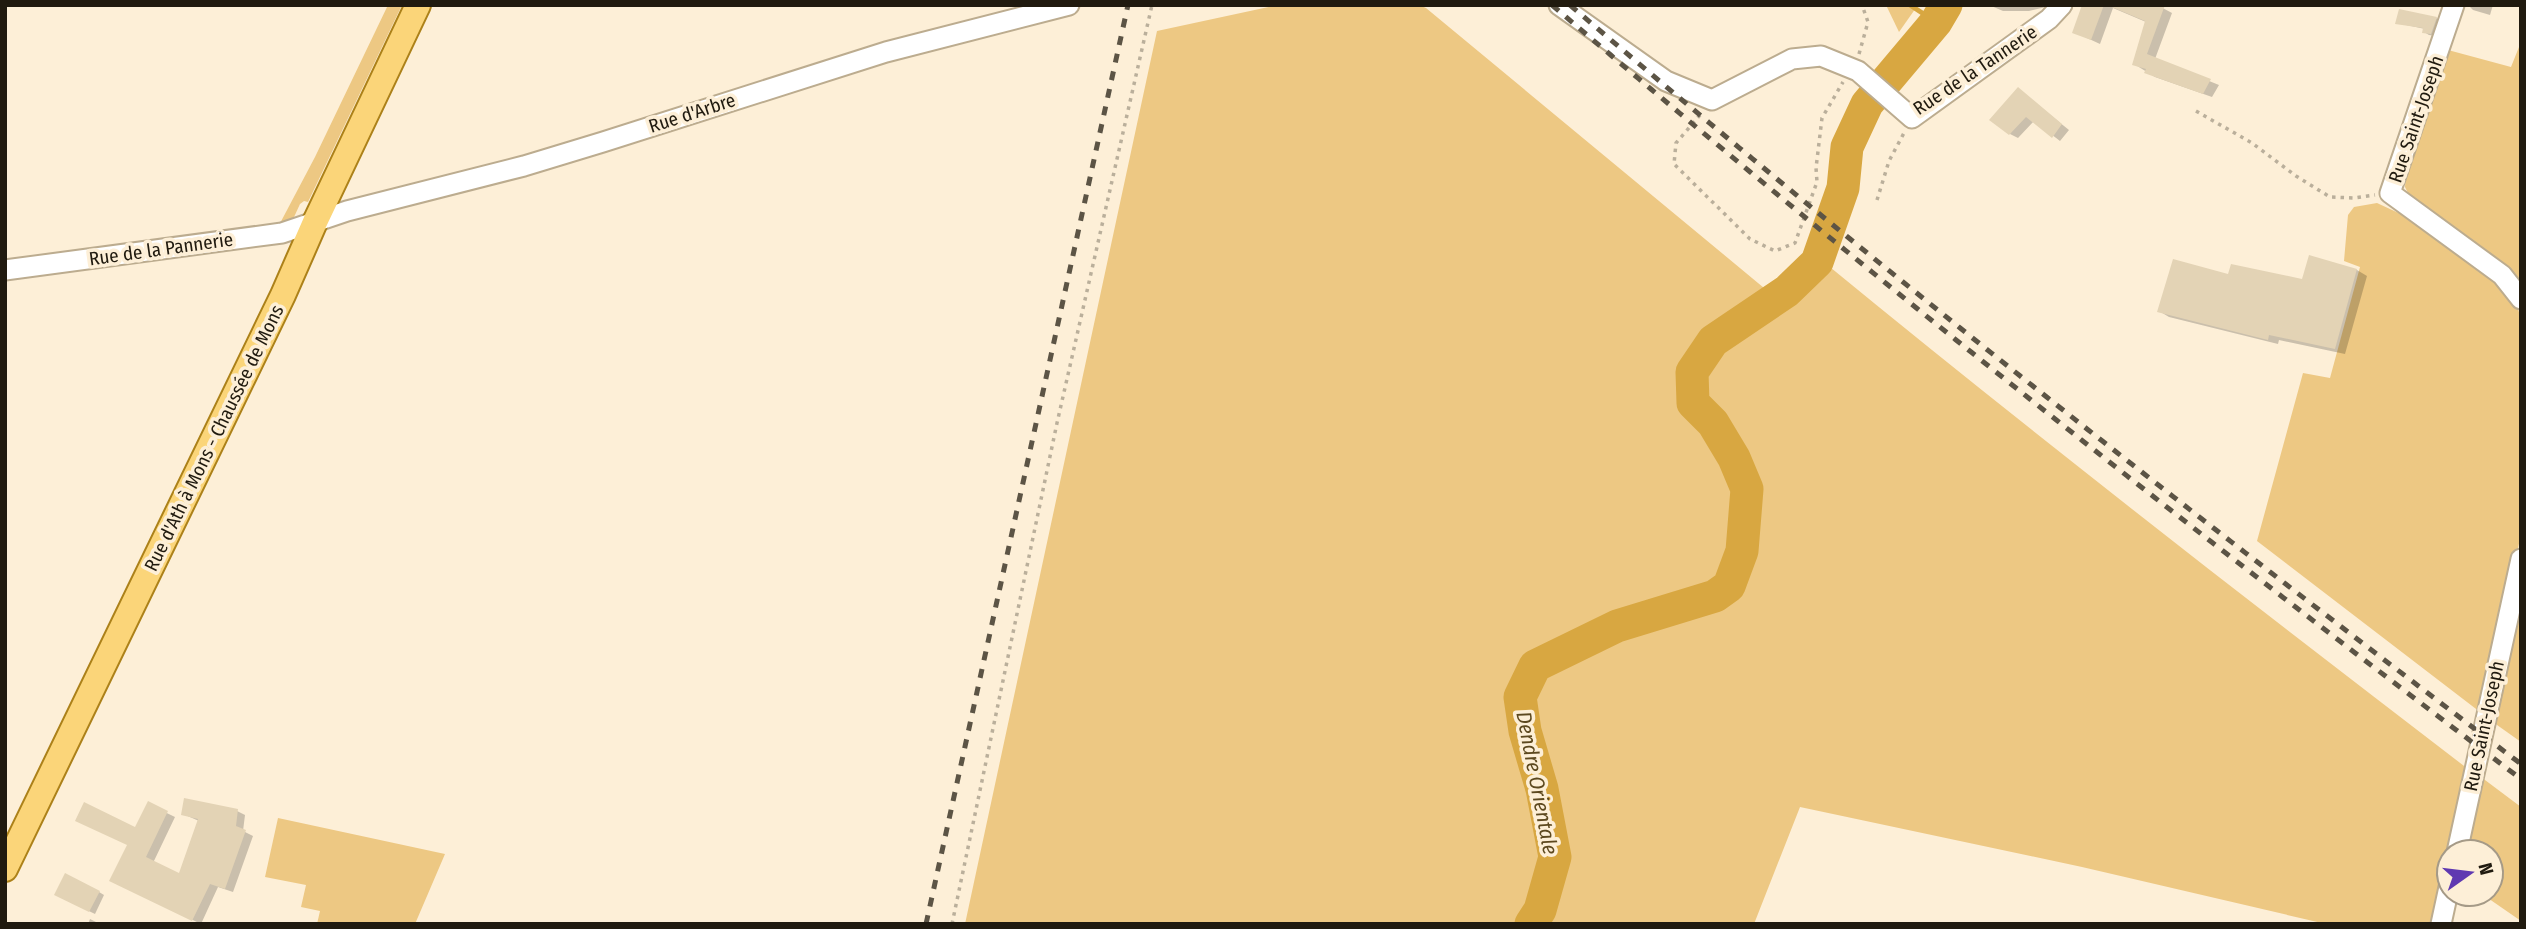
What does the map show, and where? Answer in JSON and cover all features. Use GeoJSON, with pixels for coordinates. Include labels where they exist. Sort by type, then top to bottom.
{"type":"FeatureCollection","features":[{"type":"Feature","properties":{"kind":"main road","name":"Rue d'Ath à Mons - Chaussée de Mons"},"geometry":{"type":"LineString","coordinates":[[5,870],[283,295],[418,5]]}},
{"type":"Feature","properties":{"kind":"street","name":"Rue d'Arbre"},"geometry":{"type":"LineString","coordinates":[[315,222],[524,166],[886,52],[1069,5]]}},
{"type":"Feature","properties":{"kind":"street"},"geometry":{"type":"LineString","coordinates":[[1559,5],[1666,81],[1712,100]]}},
{"type":"Feature","properties":{"kind":"street","name":"Rue de la Tannerie"},"geometry":{"type":"LineString","coordinates":[[1712,100],[1792,60],[1821,56],[1855,69],[1908,115],[2049,19],[2062,5]]}},
{"type":"Feature","properties":{"kind":"street","name":"Rue Saint-Joseph"},"geometry":{"type":"LineString","coordinates":[[2454,5],[2390,193],[2502,275],[2521,299]]}},
{"type":"Feature","properties":{"kind":"street","name":"Rue de la Pannerie"},"geometry":{"type":"LineString","coordinates":[[5,270],[282,233],[315,222]]}},
{"type":"Feature","properties":{"kind":"street","name":"Rue Saint-Joseph"},"geometry":{"type":"LineString","coordinates":[[2460,838],[2521,559]]}},
{"type":"Feature","properties":{"kind":"path"},"geometry":{"type":"LineString","coordinates":[[951,924],[1057,423],[1152,5]]}},
{"type":"Feature","properties":{"kind":"path"},"geometry":{"type":"LineString","coordinates":[[1712,100],[1676,143],[1674,164],[1750,239],[1775,251],[1795,243],[1816,182],[1822,118],[1855,69],[1868,22],[1862,5]]}},
{"type":"Feature","properties":{"kind":"path"},"geometry":{"type":"LineString","coordinates":[[2196,111],[2252,144],[2330,197],[2354,198],[2390,193]]}},
{"type":"Feature","properties":{"kind":"path"},"geometry":{"type":"LineString","coordinates":[[1877,200],[1908,115]]}},
{"type":"Feature","properties":{"kind":"shaded area"},"geometry":{"type":"Polygon","coordinates":[[[388,5],[402,5],[308,202],[300,204],[289,228],[277,229],[315,157],[388,5]]]}},
{"type":"Feature","properties":{"kind":"shaded area"},"geometry":{"type":"Polygon","coordinates":[[[1278,5],[1419,5],[1426,8],[1781,302],[1825,263],[2144,519],[2468,769],[2453,838],[2435,838],[2435,908],[2438,908],[2435,924],[2326,924],[2082,867],[1800,807],[1754,924],[1534,924],[1542,910],[1558,856],[1523,698],[1537,669],[1618,629],[1717,602],[1744,582],[1746,560],[1702,596],[1620,620],[1617,626],[1535,667],[1520,698],[1525,731],[1542,789],[1555,857],[1540,910],[1531,924],[965,924],[1157,31],[1278,5]]]}},
{"type":"Feature","properties":{"kind":"shaded area"},"geometry":{"type":"Polygon","coordinates":[[[1886,5],[1918,5],[1899,32],[1886,5]]]}},
{"type":"Feature","properties":{"kind":"shaded area"},"geometry":{"type":"Polygon","coordinates":[[[2521,42],[2521,287],[2411,199],[2405,187],[2406,171],[2448,50],[2511,67],[2521,42]]]}},
{"type":"Feature","properties":{"kind":"shaded area"},"geometry":{"type":"Polygon","coordinates":[[[2377,203],[2405,216],[2504,287],[2515,302],[2521,317],[2521,535],[2480,712],[2257,541],[2303,373],[2330,378],[2360,267],[2344,261],[2348,215],[2354,207],[2377,203]]]}},
{"type":"Feature","properties":{"kind":"shaded area"},"geometry":{"type":"Polygon","coordinates":[[[2521,591],[2521,742],[2490,720],[2521,591]]]}},
{"type":"Feature","properties":{"kind":"shaded area"},"geometry":{"type":"Polygon","coordinates":[[[2481,777],[2521,807],[2521,921],[2502,908],[2505,908],[2505,838],[2467,838],[2481,777]]]}},
{"type":"Feature","properties":{"kind":"shaded area"},"geometry":{"type":"Polygon","coordinates":[[[278,818],[445,854],[415,924],[317,924],[320,911],[301,907],[306,885],[265,877],[278,818]]]}},
{"type":"Feature","properties":{"kind":"building"},"geometry":{"type":"Polygon","coordinates":[[[2082,5],[2104,5],[2091,40],[2072,33],[2082,5]]]}},
{"type":"Feature","properties":{"kind":"building"},"geometry":{"type":"Polygon","coordinates":[[[2107,5],[2165,5],[2147,54],[2211,79],[2203,94],[2144,73],[2146,69],[2132,65],[2145,21],[2107,5]]]}},
{"type":"Feature","properties":{"kind":"building"},"geometry":{"type":"Polygon","coordinates":[[[2399,9],[2437,17],[2431,34],[2422,33],[2423,28],[2395,24],[2399,9]]]}},
{"type":"Feature","properties":{"kind":"building"},"geometry":{"type":"Polygon","coordinates":[[[2018,87],[2062,124],[2052,138],[2026,117],[2009,135],[1989,120],[2018,87]]]}},
{"type":"Feature","properties":{"kind":"building"},"geometry":{"type":"Polygon","coordinates":[[[2309,255],[2357,269],[2335,349],[2269,335],[2268,340],[2157,312],[2173,259],[2228,274],[2231,264],[2302,279],[2309,255]]]}},
{"type":"Feature","properties":{"kind":"building"},"geometry":{"type":"Polygon","coordinates":[[[184,798],[238,809],[236,826],[246,830],[225,889],[210,884],[192,921],[109,881],[127,845],[75,821],[84,802],[135,827],[148,801],[168,811],[146,857],[179,873],[198,819],[181,815],[184,798]]]}},
{"type":"Feature","properties":{"kind":"building"},"geometry":{"type":"Polygon","coordinates":[[[65,873],[100,891],[89,912],[54,895],[65,873]]]}},
{"type":"Feature","properties":{"kind":"waterway"},"geometry":{"type":"LineString","coordinates":[[1910,5],[1936,22]]}},
{"type":"Feature","properties":{"kind":"waterway","name":"Dendre Orientale"},"geometry":{"type":"LineString","coordinates":[[1531,924],[1540,910],[1555,857],[1542,789],[1525,731],[1520,697],[1535,666],[1617,626],[1715,596],[1729,586],[1742,551],[1747,489],[1734,458],[1713,423],[1693,403],[1692,372],[1713,341],[1787,291],[1817,262],[1843,188],[1847,147],[1867,104],[1936,22],[1946,5]]}},
{"type":"Feature","properties":{"kind":"railway"},"geometry":{"type":"LineString","coordinates":[[926,924],[1128,5]]}},
{"type":"Feature","properties":{"kind":"railway"},"geometry":{"type":"LineString","coordinates":[[1552,5],[1789,204],[2030,400],[2521,779]]}},
{"type":"Feature","properties":{"kind":"railway"},"geometry":{"type":"LineString","coordinates":[[1570,5],[1803,201],[2040,392],[2521,764]]}}]}
